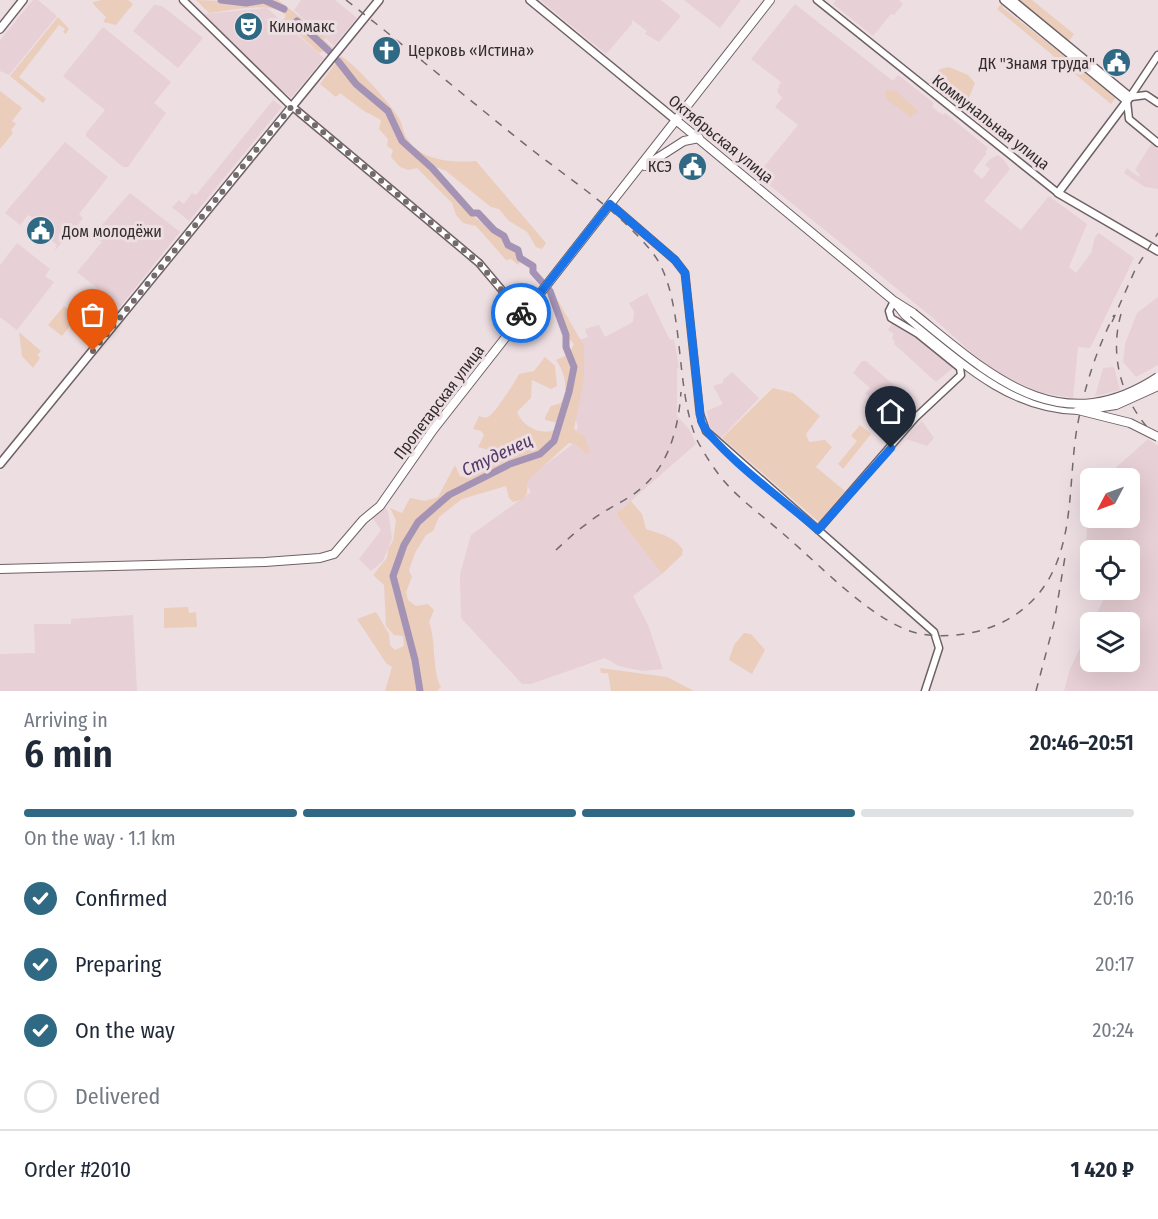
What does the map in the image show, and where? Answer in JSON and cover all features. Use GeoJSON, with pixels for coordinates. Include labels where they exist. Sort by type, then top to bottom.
{"type":"FeatureCollection","features":[{"type":"Feature","properties":{"kind":"main road"},"geometry":{"type":"LineString","coordinates":[[0,29],[23,0]]}},
{"type":"Feature","properties":{"kind":"main road"},"geometry":{"type":"LineString","coordinates":[[0,464],[379,0]]}},
{"type":"Feature","properties":{"kind":"main road","name":"Октябрьская улица"},"geometry":{"type":"LineString","coordinates":[[530,0],[911,316]]}},
{"type":"Feature","properties":{"kind":"main road","name":"Пролетарская улица"},"geometry":{"type":"LineString","coordinates":[[0,569],[265,562],[320,558],[334,554],[363,520],[380,506],[433,430],[770,0]]}},
{"type":"Feature","properties":{"kind":"main road"},"geometry":{"type":"LineString","coordinates":[[1005,0],[1128,99]]}},
{"type":"Feature","properties":{"kind":"main road"},"geometry":{"type":"LineString","coordinates":[[1012,0],[1128,99]]}},
{"type":"Feature","properties":{"kind":"main road"},"geometry":{"type":"LineString","coordinates":[[1058,193],[1128,99]]}},
{"type":"Feature","properties":{"kind":"main road"},"geometry":{"type":"LineString","coordinates":[[638,170],[684,141],[699,138]]}},
{"type":"Feature","properties":{"kind":"main road","name":"Коммунальная улица"},"geometry":{"type":"LineString","coordinates":[[1058,193],[1158,251]]}},
{"type":"Feature","properties":{"kind":"main road"},"geometry":{"type":"LineString","coordinates":[[911,316],[995,377],[1036,397],[1066,402],[1097,402],[1133,391],[1158,377]]}},
{"type":"Feature","properties":{"kind":"main road"},"geometry":{"type":"LineString","coordinates":[[911,316],[984,379],[1004,391],[1045,407],[1078,410],[1130,423],[1158,437]]}},
{"type":"Feature","properties":{"kind":"main road"},"geometry":{"type":"LineString","coordinates":[[1078,410],[1116,405],[1158,386]]}},
{"type":"Feature","properties":{"kind":"street"},"geometry":{"type":"LineString","coordinates":[[183,0],[292,106],[479,263],[523,315]]}},
{"type":"Feature","properties":{"kind":"street","name":"Коммунальная улица"},"geometry":{"type":"LineString","coordinates":[[818,0],[1058,193]]}},
{"type":"Feature","properties":{"kind":"street"},"geometry":{"type":"LineString","coordinates":[[1129,119],[1128,99],[1158,55]]}},
{"type":"Feature","properties":{"kind":"street"},"geometry":{"type":"LineString","coordinates":[[1138,84],[1146,95],[1158,103]]}},
{"type":"Feature","properties":{"kind":"street"},"geometry":{"type":"LineString","coordinates":[[1128,99],[1146,95]]}},
{"type":"Feature","properties":{"kind":"street"},"geometry":{"type":"LineString","coordinates":[[1117,116],[1129,119],[1158,143]]}},
{"type":"Feature","properties":{"kind":"street"},"geometry":{"type":"LineString","coordinates":[[610,204],[675,260],[685,273],[700,414],[706,431],[933,631],[938,640],[938,651],[925,691]]}},
{"type":"Feature","properties":{"kind":"street"},"geometry":{"type":"LineString","coordinates":[[818,530],[915,418],[956,382],[962,372],[948,357],[891,318],[889,311],[894,302]]}},
{"type":"Feature","properties":{"kind":"shaded area"},"geometry":{"type":"Polygon","coordinates":[[[33,0],[38,0],[57,16],[9,75],[0,71],[0,40],[33,0]]]}},
{"type":"Feature","properties":{"kind":"shaded area"},"geometry":{"type":"Polygon","coordinates":[[[128,0],[133,4],[116,25],[103,22],[106,17],[93,4],[93,2],[128,0]]]}},
{"type":"Feature","properties":{"kind":"shaded area"},"geometry":{"type":"Polygon","coordinates":[[[196,0],[247,2],[278,0],[326,37],[324,40],[333,48],[319,53],[283,20],[286,16],[272,8],[209,13],[196,0]]]}},
{"type":"Feature","properties":{"kind":"shaded area"},"geometry":{"type":"Polygon","coordinates":[[[301,0],[335,0],[357,18],[334,46],[294,10],[301,0]]]}},
{"type":"Feature","properties":{"kind":"shaded area"},"geometry":{"type":"Polygon","coordinates":[[[540,0],[661,0],[681,16],[659,42],[645,34],[647,31],[632,20],[632,24],[606,54],[540,0]]]}},
{"type":"Feature","properties":{"kind":"shaded area"},"geometry":{"type":"Polygon","coordinates":[[[684,0],[741,0],[720,28],[684,0]]]}},
{"type":"Feature","properties":{"kind":"shaded area"},"geometry":{"type":"Polygon","coordinates":[[[836,0],[899,0],[903,4],[894,15],[891,14],[873,36],[833,4],[836,0]]]}},
{"type":"Feature","properties":{"kind":"shaded area"},"geometry":{"type":"Polygon","coordinates":[[[1018,0],[1032,0],[1074,34],[1069,41],[1018,0]]]}},
{"type":"Feature","properties":{"kind":"shaded area"},"geometry":{"type":"Polygon","coordinates":[[[1002,3],[1003,8],[1075,64],[1080,72],[1086,73],[1116,97],[1111,104],[997,9],[1002,3]]]}},
{"type":"Feature","properties":{"kind":"shaded area"},"geometry":{"type":"Polygon","coordinates":[[[795,4],[893,81],[898,75],[934,103],[932,107],[943,115],[945,113],[988,148],[985,152],[987,153],[973,171],[982,179],[990,169],[985,165],[990,159],[998,155],[1003,159],[1010,169],[984,201],[1021,230],[1049,196],[1087,224],[1069,267],[1076,273],[1091,253],[1095,237],[1099,233],[1134,258],[1090,348],[1078,347],[1073,398],[1032,391],[1003,377],[984,364],[933,318],[757,175],[798,125],[775,107],[782,98],[777,91],[781,82],[751,59],[795,4]]]}},
{"type":"Feature","properties":{"kind":"shaded area"},"geometry":{"type":"Polygon","coordinates":[[[154,5],[162,6],[203,38],[178,68],[133,31],[154,5]]]}},
{"type":"Feature","properties":{"kind":"shaded area"},"geometry":{"type":"Polygon","coordinates":[[[267,8],[324,58],[291,98],[265,76],[204,14],[267,8]]]}},
{"type":"Feature","properties":{"kind":"shaded area"},"geometry":{"type":"Polygon","coordinates":[[[58,17],[69,29],[66,34],[63,32],[65,29],[59,25],[19,77],[46,99],[43,103],[10,76],[58,17]]]}},
{"type":"Feature","properties":{"kind":"shaded area"},"geometry":{"type":"Polygon","coordinates":[[[103,27],[171,82],[154,103],[166,113],[128,167],[123,167],[86,136],[105,110],[63,76],[103,27]]]}},
{"type":"Feature","properties":{"kind":"shaded area"},"geometry":{"type":"Polygon","coordinates":[[[341,56],[364,76],[388,103],[399,118],[406,138],[414,147],[439,159],[458,162],[476,161],[546,243],[542,249],[536,247],[527,232],[509,221],[499,209],[491,207],[446,171],[433,166],[432,172],[469,213],[499,235],[521,260],[518,265],[511,259],[506,260],[476,226],[463,223],[456,215],[452,203],[417,168],[408,170],[400,167],[391,157],[393,150],[387,146],[388,139],[379,129],[381,120],[364,111],[340,93],[336,97],[320,84],[341,56]]]}},
{"type":"Feature","properties":{"kind":"shaded area"},"geometry":{"type":"Polygon","coordinates":[[[949,67],[968,75],[975,83],[968,100],[957,101],[930,80],[940,69],[949,67]]]}},
{"type":"Feature","properties":{"kind":"shaded area"},"geometry":{"type":"Polygon","coordinates":[[[886,90],[896,91],[918,111],[911,117],[885,98],[886,90]]]}},
{"type":"Feature","properties":{"kind":"shaded area"},"geometry":{"type":"Polygon","coordinates":[[[0,91],[22,108],[12,121],[16,124],[11,130],[13,133],[0,149],[0,91]]]}},
{"type":"Feature","properties":{"kind":"shaded area"},"geometry":{"type":"Polygon","coordinates":[[[273,100],[282,107],[189,221],[172,207],[179,200],[184,204],[192,193],[196,195],[273,100]]]}},
{"type":"Feature","properties":{"kind":"shaded area"},"geometry":{"type":"Polygon","coordinates":[[[65,142],[108,177],[79,214],[83,218],[78,225],[80,228],[69,241],[65,238],[54,252],[57,245],[52,241],[54,237],[34,218],[28,215],[20,225],[5,213],[65,142]]]}},
{"type":"Feature","properties":{"kind":"shaded area"},"geometry":{"type":"Polygon","coordinates":[[[1151,144],[1158,149],[1158,189],[1145,187],[1124,173],[1127,168],[1139,177],[1140,175],[1135,170],[1151,144]]]}},
{"type":"Feature","properties":{"kind":"shaded area"},"geometry":{"type":"Polygon","coordinates":[[[130,193],[180,232],[120,307],[77,272],[102,242],[95,236],[99,228],[130,193]]]}},
{"type":"Feature","properties":{"kind":"shaded area"},"geometry":{"type":"Polygon","coordinates":[[[17,243],[50,269],[45,276],[54,282],[17,330],[0,317],[0,265],[17,243]]]}},
{"type":"Feature","properties":{"kind":"shaded area"},"geometry":{"type":"Polygon","coordinates":[[[647,293],[670,340],[674,339],[679,367],[677,368],[677,416],[689,429],[696,444],[616,514],[662,574],[633,596],[648,625],[663,669],[642,671],[619,666],[605,658],[531,684],[522,684],[461,618],[460,574],[471,535],[531,492],[524,481],[573,444],[578,426],[574,416],[574,342],[588,337],[585,329],[599,325],[605,337],[633,322],[634,312],[629,303],[647,293]]]}},
{"type":"Feature","properties":{"kind":"shaded area"},"geometry":{"type":"Polygon","coordinates":[[[1158,297],[1158,365],[1136,377],[1123,362],[1125,344],[1137,313],[1158,297]]]}},
{"type":"Feature","properties":{"kind":"shaded area"},"geometry":{"type":"Polygon","coordinates":[[[557,299],[584,346],[584,378],[574,429],[585,437],[590,452],[586,454],[577,445],[569,443],[528,480],[527,493],[523,499],[513,502],[509,498],[506,486],[462,499],[439,517],[433,531],[426,535],[415,553],[409,570],[412,577],[406,592],[408,600],[416,606],[428,604],[434,610],[429,622],[433,637],[436,673],[441,687],[437,691],[385,691],[392,667],[386,663],[357,619],[376,612],[389,634],[390,645],[395,650],[404,646],[403,636],[394,635],[386,626],[384,585],[373,575],[387,558],[388,549],[393,541],[396,520],[390,508],[402,513],[410,498],[425,501],[438,497],[455,465],[460,476],[466,477],[484,470],[494,461],[502,452],[500,448],[488,450],[478,447],[484,435],[481,431],[473,429],[479,416],[491,415],[519,374],[534,371],[545,357],[555,366],[557,386],[551,389],[532,380],[531,398],[517,412],[524,423],[535,430],[547,432],[559,429],[558,423],[545,420],[545,417],[551,406],[561,403],[565,392],[564,376],[556,360],[569,354],[574,344],[562,331],[557,299]]]}},
{"type":"Feature","properties":{"kind":"shaded area"},"geometry":{"type":"Polygon","coordinates":[[[64,306],[77,317],[62,336],[48,325],[64,306]]]}},
{"type":"Feature","properties":{"kind":"shaded area"},"geometry":{"type":"Polygon","coordinates":[[[892,323],[921,340],[954,367],[936,382],[894,344],[892,338],[894,334],[888,330],[892,323]]]}},
{"type":"Feature","properties":{"kind":"shaded area"},"geometry":{"type":"Polygon","coordinates":[[[19,332],[41,351],[37,355],[40,358],[33,368],[22,356],[19,332]]]}},
{"type":"Feature","properties":{"kind":"shaded area"},"geometry":{"type":"Polygon","coordinates":[[[862,361],[866,361],[894,385],[878,404],[865,393],[870,388],[853,373],[862,361]]]}},
{"type":"Feature","properties":{"kind":"shaded area"},"geometry":{"type":"Polygon","coordinates":[[[1114,367],[1120,390],[1095,396],[1103,368],[1114,367]]]}},
{"type":"Feature","properties":{"kind":"shaded area"},"geometry":{"type":"Polygon","coordinates":[[[732,372],[759,398],[721,438],[710,427],[707,411],[723,404],[713,386],[723,383],[723,380],[732,372]]]}},
{"type":"Feature","properties":{"kind":"shaded area"},"geometry":{"type":"Polygon","coordinates":[[[773,388],[793,393],[820,416],[806,434],[809,442],[825,440],[832,447],[816,467],[845,491],[819,522],[722,438],[773,388]]]}},
{"type":"Feature","properties":{"kind":"shaded area"},"geometry":{"type":"Polygon","coordinates":[[[922,421],[934,438],[927,446],[906,439],[922,421]]]}},
{"type":"Feature","properties":{"kind":"shaded area"},"geometry":{"type":"Polygon","coordinates":[[[860,425],[871,434],[843,469],[838,464],[857,441],[851,436],[860,425]]]}},
{"type":"Feature","properties":{"kind":"shaded area"},"geometry":{"type":"Polygon","coordinates":[[[1148,439],[1158,446],[1158,691],[1064,691],[1070,669],[1080,648],[1080,672],[1140,672],[1140,612],[1098,612],[1103,600],[1140,600],[1140,540],[1086,540],[1087,528],[1140,528],[1140,468],[1115,468],[1148,439]]]}},
{"type":"Feature","properties":{"kind":"shaded area"},"geometry":{"type":"Polygon","coordinates":[[[631,501],[642,514],[646,529],[671,539],[683,550],[682,555],[662,574],[616,514],[631,501]]]}},
{"type":"Feature","properties":{"kind":"shaded area"},"geometry":{"type":"Polygon","coordinates":[[[384,507],[388,511],[392,538],[383,561],[371,571],[359,559],[381,530],[372,517],[384,507]]]}},
{"type":"Feature","properties":{"kind":"shaded area"},"geometry":{"type":"Polygon","coordinates":[[[188,607],[189,613],[196,612],[197,627],[164,628],[164,608],[188,607]]]}},
{"type":"Feature","properties":{"kind":"shaded area"},"geometry":{"type":"Polygon","coordinates":[[[133,615],[137,691],[0,691],[0,654],[35,653],[34,624],[71,624],[71,619],[133,615]]]}},
{"type":"Feature","properties":{"kind":"shaded area"},"geometry":{"type":"Polygon","coordinates":[[[744,633],[751,634],[765,650],[752,674],[729,660],[734,645],[744,633]]]}},
{"type":"Feature","properties":{"kind":"shaded area"},"geometry":{"type":"Polygon","coordinates":[[[600,668],[667,677],[694,691],[611,691],[608,673],[601,673],[600,668]]]}},
{"type":"Feature","properties":{"kind":"waterway","name":"Студенец"},"geometry":{"type":"LineString","coordinates":[[221,0],[246,3],[264,0],[284,9]]}},
{"type":"Feature","properties":{"kind":"waterway","name":"Студенец"},"geometry":{"type":"LineString","coordinates":[[297,21],[330,52]]}},
{"type":"Feature","properties":{"kind":"waterway","name":"Студенец"},"geometry":{"type":"LineString","coordinates":[[338,61],[356,84],[388,111],[402,141],[432,168],[472,213],[478,213],[494,230],[504,236],[508,245],[518,250],[520,258],[533,266],[533,272],[550,291],[566,335],[566,347],[574,367],[554,441],[540,454],[510,464],[449,495],[418,522],[404,545],[393,576],[415,660],[420,691]]}},
{"type":"Feature","properties":{"kind":"railway"},"geometry":{"type":"LineString","coordinates":[[346,0],[594,197],[639,237],[652,252],[663,271],[670,293],[690,420],[698,442],[710,462],[739,496],[850,594],[886,620],[904,629],[935,635],[980,631],[1020,612],[1046,584],[1056,564],[1068,520],[1074,450],[1083,399],[1096,356],[1114,315]]}},
{"type":"Feature","properties":{"kind":"railway"},"geometry":{"type":"LineString","coordinates":[[1112,322],[1135,270],[1158,233]]}},
{"type":"Feature","properties":{"kind":"railway"},"geometry":{"type":"LineString","coordinates":[[1121,314],[1117,331],[1117,348],[1122,381],[1136,412],[1158,439]]}},
{"type":"Feature","properties":{"kind":"railway"},"geometry":{"type":"LineString","coordinates":[[556,550],[593,519],[631,496],[654,475],[673,437],[681,392]]}},
{"type":"Feature","properties":{"kind":"railway"},"geometry":{"type":"LineString","coordinates":[[1036,691],[1054,623],[1066,551]]}},
{"type":"Feature","properties":{"kind":"way so far"},"geometry":{"type":"LineString","coordinates":[[93,351],[292,106],[479,263],[511,304],[521,313]]}},
{"type":"Feature","properties":{"kind":"place","name":"Киномакс"},"geometry":{"type":"Point","coordinates":[248,26]}},
{"type":"Feature","properties":{"kind":"place","name":"Церковь «Истина»"},"geometry":{"type":"Point","coordinates":[387,50]}},
{"type":"Feature","properties":{"kind":"place","name":"ДК \"Знамя труда\""},"geometry":{"type":"Point","coordinates":[1116,63]}},
{"type":"Feature","properties":{"kind":"place","name":"КСЭ"},"geometry":{"type":"Point","coordinates":[693,166]}},
{"type":"Feature","properties":{"kind":"place","name":"Дом молодёжи"},"geometry":{"type":"Point","coordinates":[41,231]}},
{"type":"Feature","properties":{"kind":"route"},"geometry":{"type":"LineString","coordinates":[[521,313],[523,315],[610,204],[675,260],[685,273],[701,421],[710,437],[734,458],[818,530],[891,448]]}}]}
